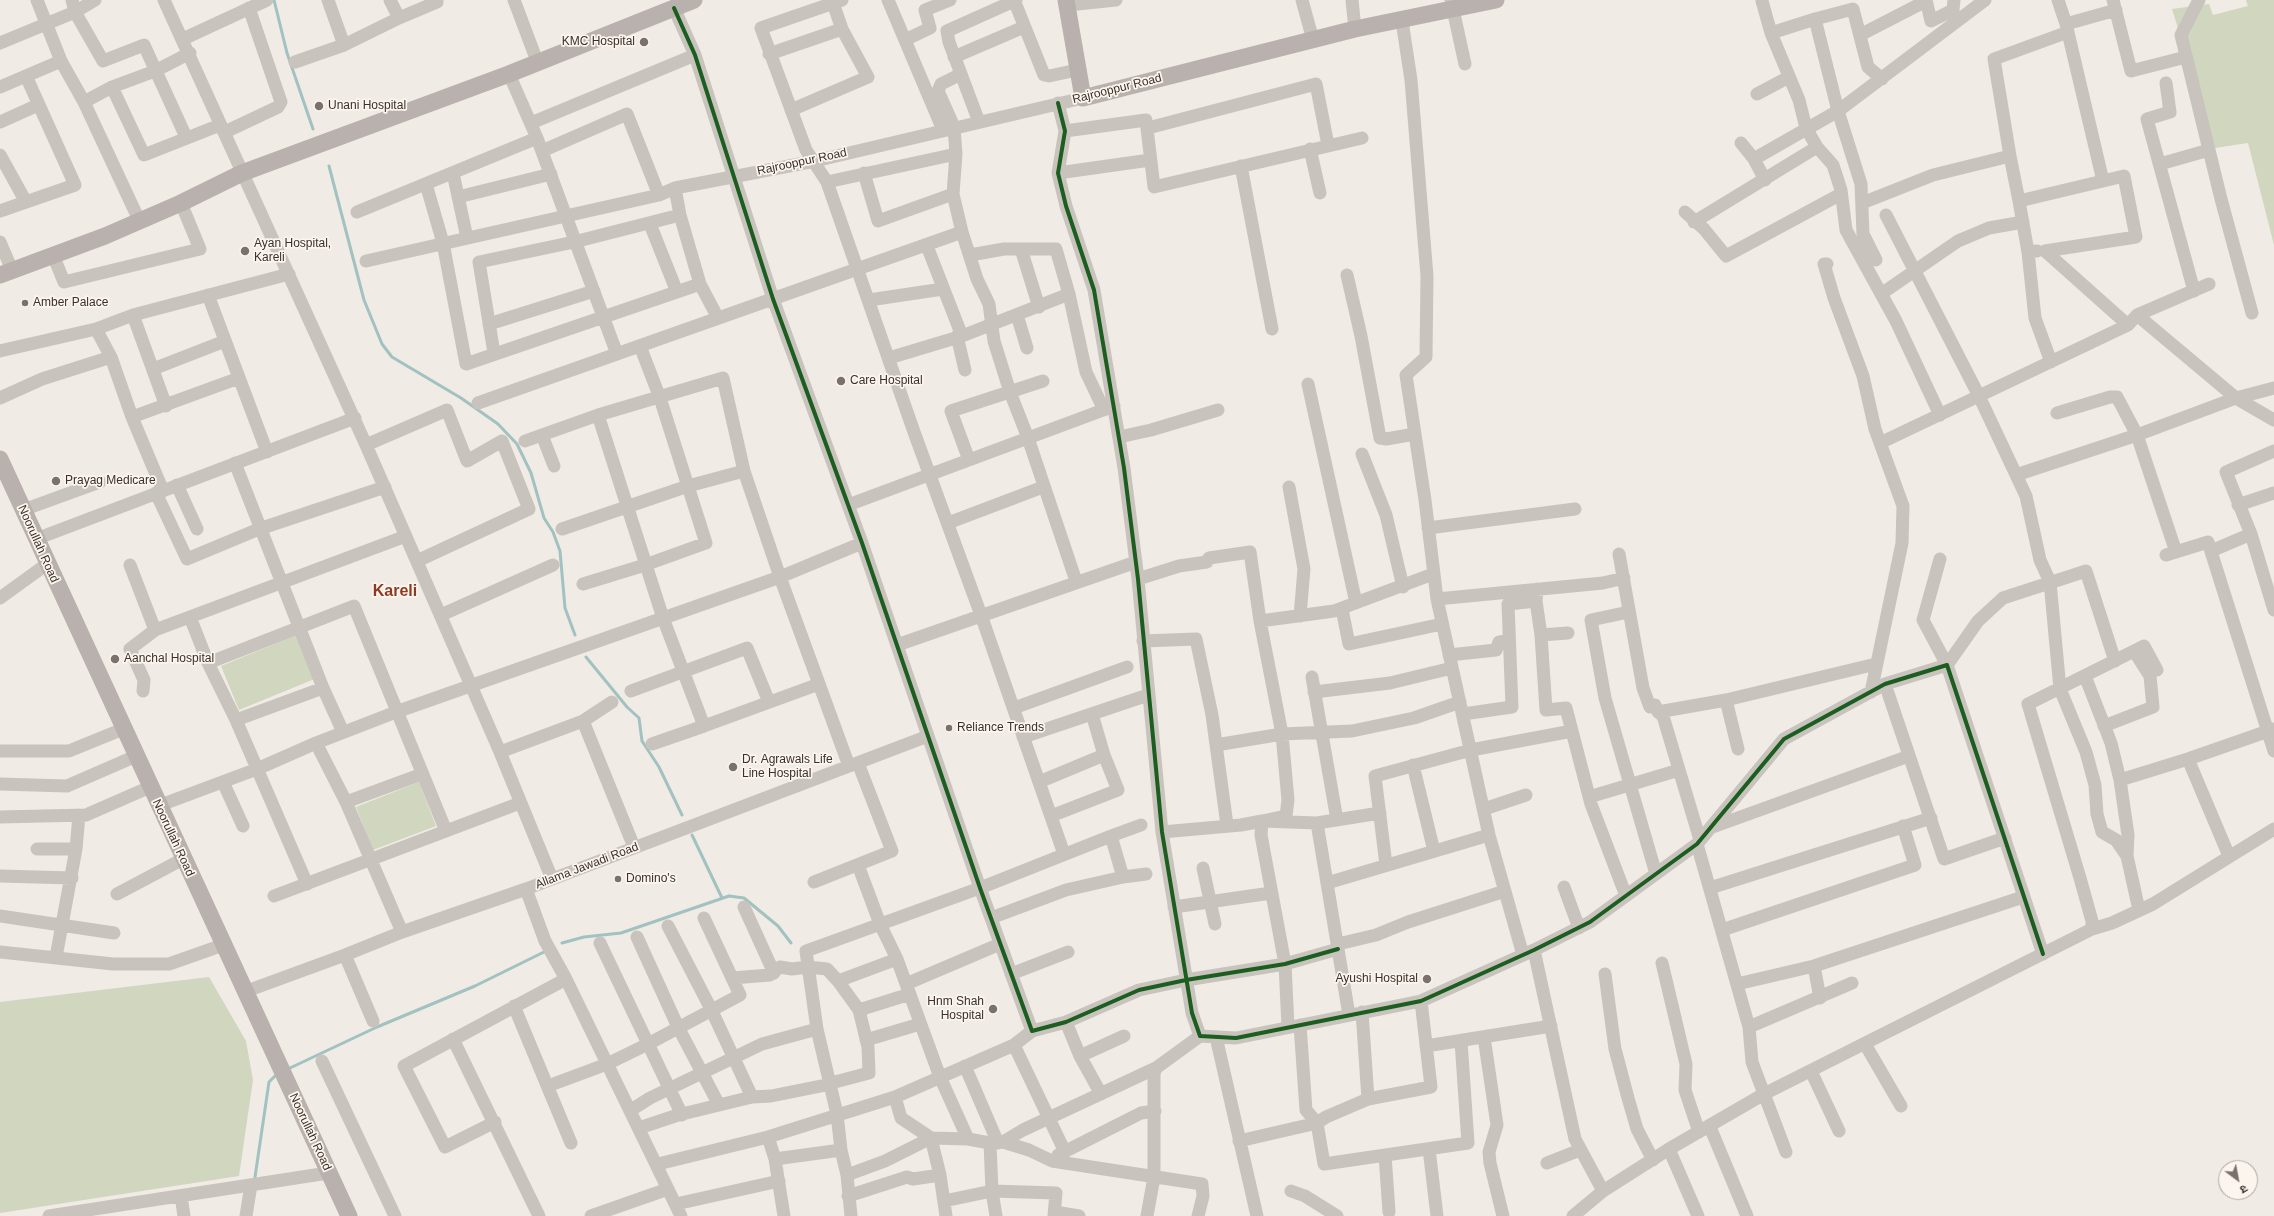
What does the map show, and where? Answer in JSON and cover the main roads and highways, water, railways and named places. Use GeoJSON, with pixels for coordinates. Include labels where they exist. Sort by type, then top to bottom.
{"type":"FeatureCollection","features":[{"type":"Feature","properties":{"kind":"main road"},"geometry":{"type":"LineString","coordinates":[[6,273],[105,236],[181,203],[242,172],[509,74],[537,61],[694,0]]}},
{"type":"Feature","properties":{"kind":"main road","name":"Rajrooppur Road"},"geometry":{"type":"LineString","coordinates":[[1067,3],[1077,70],[1083,98],[1355,29],[1402,21],[1452,4],[1496,0]]}},
{"type":"Feature","properties":{"kind":"main road","name":"Noorullah Road"},"geometry":{"type":"LineString","coordinates":[[2,469],[23,510],[158,806],[349,1216]]}},
{"type":"Feature","properties":{"kind":"waterway"},"geometry":{"type":"LineString","coordinates":[[274,0],[287,53],[313,129]]}},
{"type":"Feature","properties":{"kind":"waterway"},"geometry":{"type":"LineString","coordinates":[[329,166],[364,300],[382,344],[392,357],[461,398],[498,424],[517,444],[531,473],[544,518],[553,532],[560,551],[565,608],[575,635]]}},
{"type":"Feature","properties":{"kind":"waterway"},"geometry":{"type":"LineString","coordinates":[[586,657],[627,707],[639,718],[642,741],[659,767],[682,815]]}},
{"type":"Feature","properties":{"kind":"waterway"},"geometry":{"type":"LineString","coordinates":[[692,835],[722,898]]}},
{"type":"Feature","properties":{"kind":"waterway"},"geometry":{"type":"LineString","coordinates":[[562,943],[584,937],[621,933],[729,896],[744,898],[778,926],[791,943]]}},
{"type":"Feature","properties":{"kind":"waterway"},"geometry":{"type":"LineString","coordinates":[[290,1068],[377,1027],[475,986],[546,951]]}},
{"type":"Feature","properties":{"kind":"waterway"},"geometry":{"type":"LineString","coordinates":[[255,1177],[269,1082],[275,1076]]}},
{"type":"Feature","properties":{"kind":"place","name":"KMC Hospital"},"geometry":{"type":"Point","coordinates":[644,42]}},
{"type":"Feature","properties":{"kind":"place","name":"Unani Hospital"},"geometry":{"type":"Point","coordinates":[319,106]}},
{"type":"Feature","properties":{"kind":"place","name":"Ayan Hospital, Kareli"},"geometry":{"type":"Point","coordinates":[245,251]}},
{"type":"Feature","properties":{"kind":"place","name":"Amber Palace"},"geometry":{"type":"Point","coordinates":[25,303]}},
{"type":"Feature","properties":{"kind":"place","name":"Care Hospital"},"geometry":{"type":"Point","coordinates":[841,381]}},
{"type":"Feature","properties":{"kind":"place","name":"Prayag Medicare"},"geometry":{"type":"Point","coordinates":[56,481]}},
{"type":"Feature","properties":{"kind":"place","name":"Aanchal Hospital"},"geometry":{"type":"Point","coordinates":[115,659]}},
{"type":"Feature","properties":{"kind":"place","name":"Reliance Trends"},"geometry":{"type":"Point","coordinates":[949,728]}},
{"type":"Feature","properties":{"kind":"place","name":"Dr. Agrawals Life Line Hospital"},"geometry":{"type":"Point","coordinates":[733,767]}},
{"type":"Feature","properties":{"kind":"place","name":"Domino's"},"geometry":{"type":"Point","coordinates":[618,879]}},
{"type":"Feature","properties":{"kind":"place","name":"Ayushi Hospital"},"geometry":{"type":"Point","coordinates":[1427,979]}},
{"type":"Feature","properties":{"kind":"place","name":"Hnm Shah Hospital"},"geometry":{"type":"Point","coordinates":[993,1009]}},
{"type":"Feature","properties":{"kind":"district","name":"Kareli"},"geometry":{"type":"Point","coordinates":[395,592]}}]}
